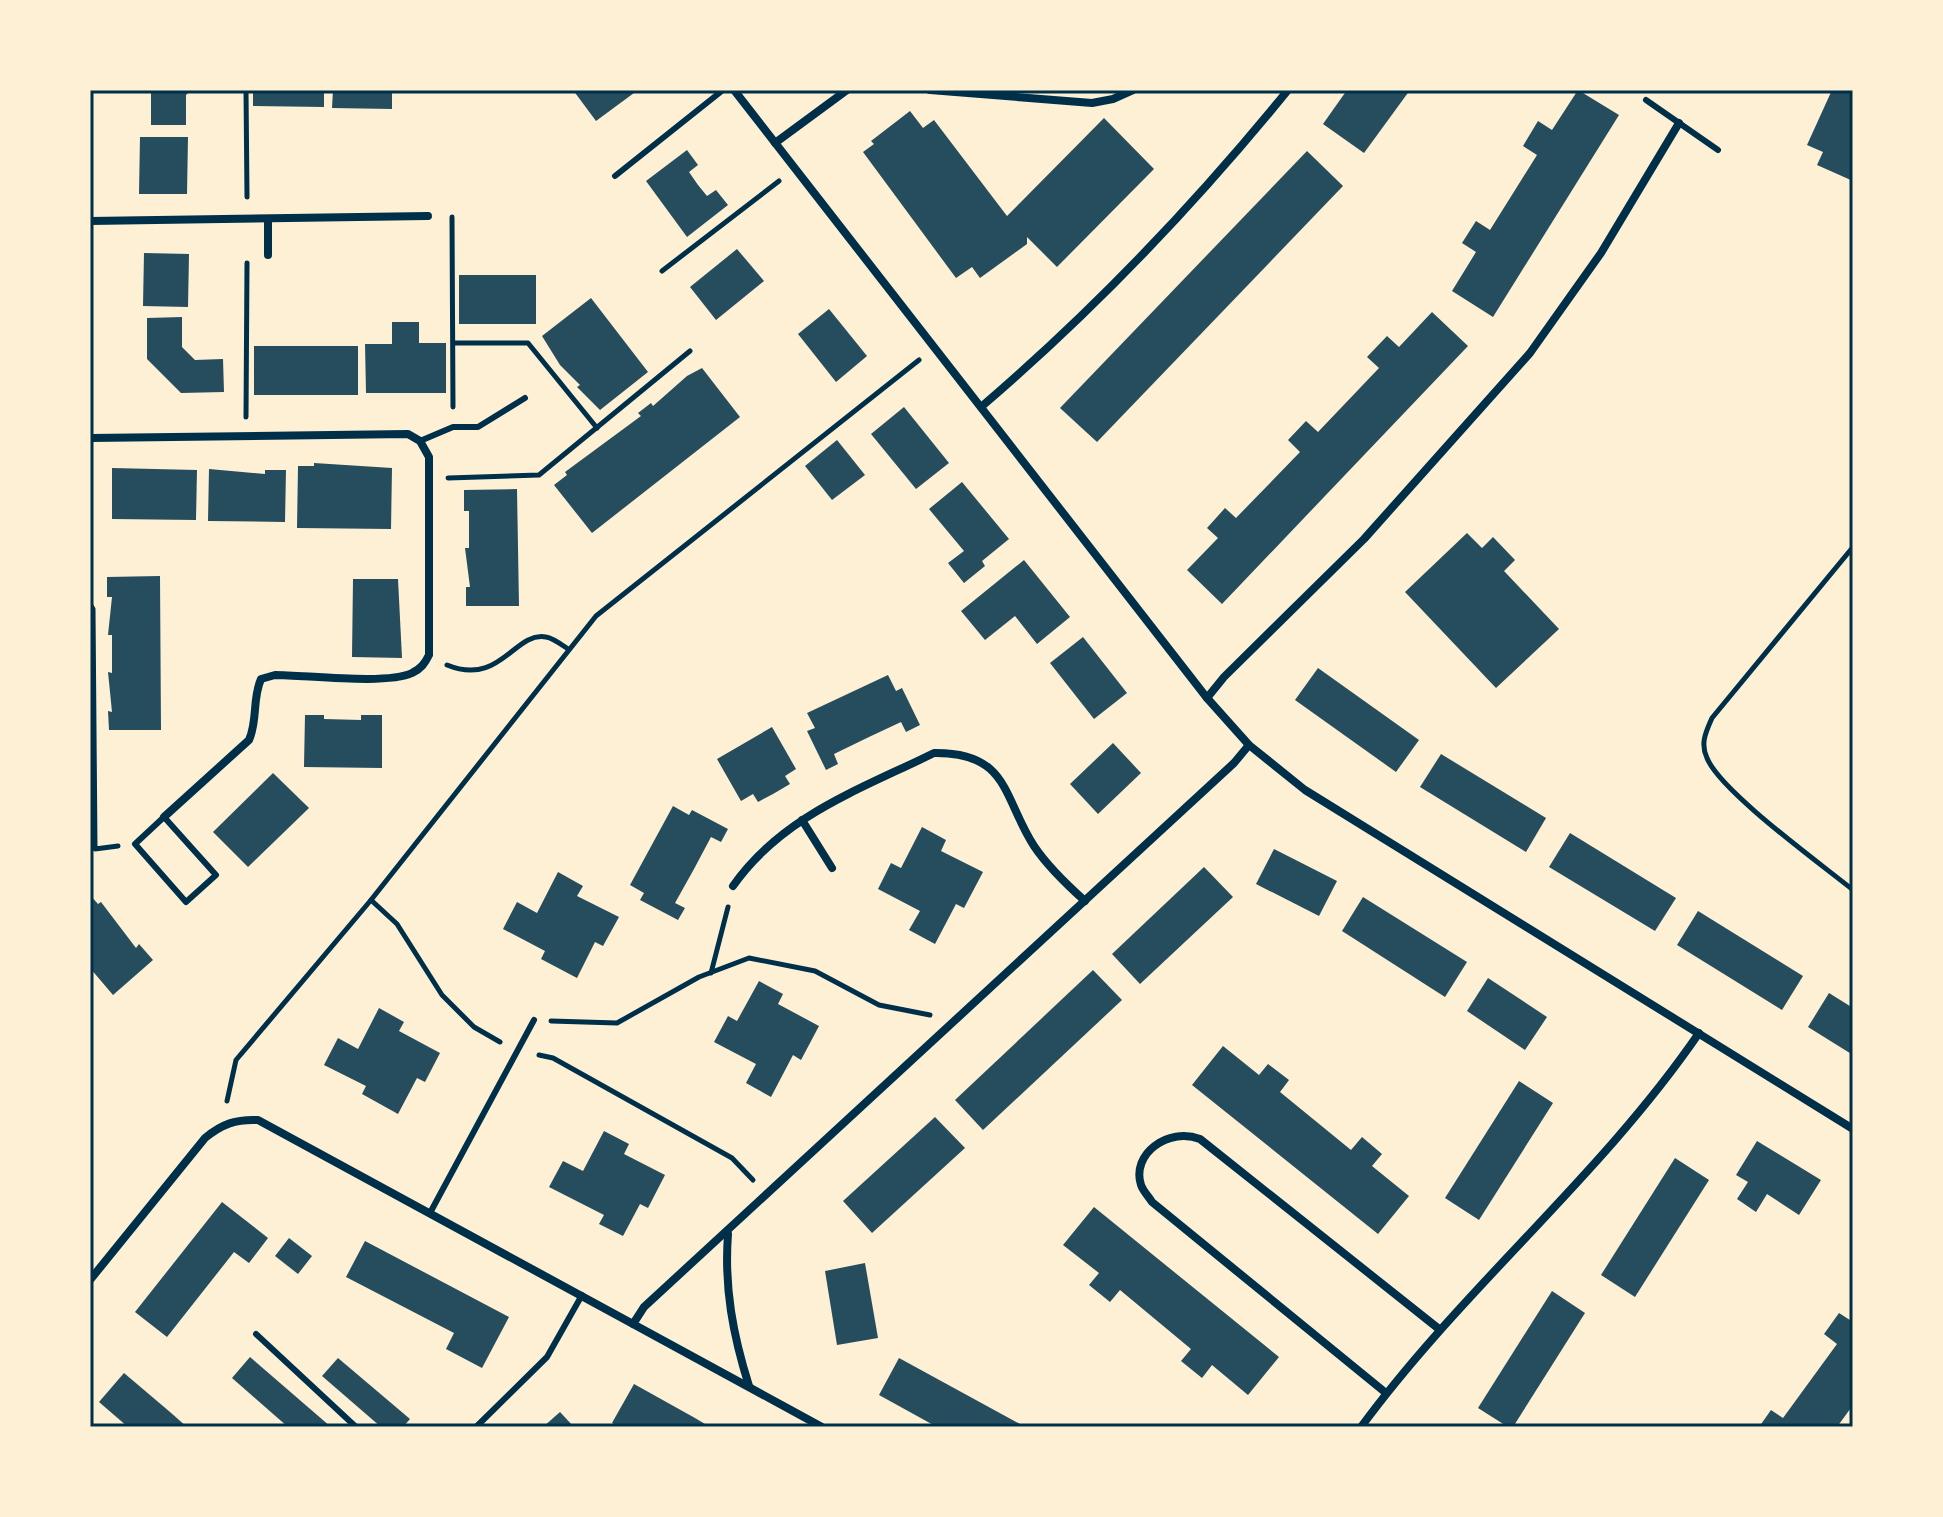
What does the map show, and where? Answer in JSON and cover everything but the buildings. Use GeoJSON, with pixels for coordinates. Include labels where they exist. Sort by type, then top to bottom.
{"type":"FeatureCollection","features":[{"type":"Feature","properties":{"kind":"street"},"geometry":{"type":"LineString","coordinates":[[734,90],[1207,698],[1249,745],[1305,790],[1853,1129]]}},
{"type":"Feature","properties":{"kind":"street"},"geometry":{"type":"LineString","coordinates":[[775,143],[847,90]]}},
{"type":"Feature","properties":{"kind":"street"},"geometry":{"type":"LineString","coordinates":[[930,90],[1092,103],[1113,99],[1133,90]]}},
{"type":"Feature","properties":{"kind":"street"},"geometry":{"type":"LineString","coordinates":[[981,407],[1053,344],[1240,150],[1288,90]]}},
{"type":"Feature","properties":{"kind":"street"},"geometry":{"type":"LineString","coordinates":[[1207,698],[1224,677],[1364,539],[1530,353],[1601,253],[1679,123]]}},
{"type":"Feature","properties":{"kind":"street"},"geometry":{"type":"LineString","coordinates":[[90,221],[428,216]]}},
{"type":"Feature","properties":{"kind":"street"},"geometry":{"type":"LineString","coordinates":[[268,219],[268,255]]}},
{"type":"Feature","properties":{"kind":"street"},"geometry":{"type":"LineString","coordinates":[[90,438],[408,434],[420,441],[429,457],[429,655],[423,665],[411,674],[388,677],[275,675],[261,679],[255,693],[255,727],[249,740],[164,817]]}},
{"type":"Feature","properties":{"kind":"street"},"geometry":{"type":"LineString","coordinates":[[633,1324],[644,1307],[768,1196],[1234,763],[1249,745]]}},
{"type":"Feature","properties":{"kind":"street"},"geometry":{"type":"LineString","coordinates":[[733,886],[772,840],[802,820],[934,753],[957,753],[976,761],[1000,778],[1012,796],[1035,847],[1085,901]]}},
{"type":"Feature","properties":{"kind":"street"},"geometry":{"type":"LineString","coordinates":[[802,820],[832,868]]}},
{"type":"Feature","properties":{"kind":"street"},"geometry":{"type":"LineString","coordinates":[[1361,1427],[1439,1329],[1620,1136],[1667,1080],[1699,1033]]}},
{"type":"Feature","properties":{"kind":"street"},"geometry":{"type":"LineString","coordinates":[[90,1280],[205,1138],[221,1125],[241,1119],[258,1120],[822,1427]]}},
{"type":"Feature","properties":{"kind":"street"},"geometry":{"type":"LineString","coordinates":[[1386,1393],[1152,1202],[1141,1184],[1142,1167],[1153,1147],[1168,1136],[1184,1133],[1200,1139],[1439,1329]]}},
{"type":"Feature","properties":{"kind":"street"},"geometry":{"type":"LineString","coordinates":[[728,1233],[727,1290],[733,1336],[749,1386]]}},
{"type":"Feature","properties":{"kind":"lane"},"geometry":{"type":"LineString","coordinates":[[615,176],[723,90]]}},
{"type":"Feature","properties":{"kind":"lane"},"geometry":{"type":"LineString","coordinates":[[1646,100],[1718,150]]}},
{"type":"Feature","properties":{"kind":"lane"},"geometry":{"type":"LineString","coordinates":[[420,441],[453,427],[478,427],[525,398]]}},
{"type":"Feature","properties":{"kind":"lane"},"geometry":{"type":"LineString","coordinates":[[164,817],[216,875],[186,902],[135,844],[164,817]]}},
{"type":"Feature","properties":{"kind":"lane"},"geometry":{"type":"LineString","coordinates":[[430,1213],[534,1020]]}},
{"type":"Feature","properties":{"kind":"lane"},"geometry":{"type":"LineString","coordinates":[[476,1427],[547,1357],[582,1295]]}},
{"type":"Feature","properties":{"kind":"lane"},"geometry":{"type":"LineString","coordinates":[[256,1334],[356,1427]]}},
{"type":"Feature","properties":{"kind":"path"},"geometry":{"type":"LineString","coordinates":[[662,271],[795,169]]}},
{"type":"Feature","properties":{"kind":"path"},"geometry":{"type":"LineString","coordinates":[[428,216],[452,216],[453,427]]}},
{"type":"Feature","properties":{"kind":"path"},"geometry":{"type":"LineString","coordinates":[[454,343],[528,343],[597,428]]}},
{"type":"Feature","properties":{"kind":"path"},"geometry":{"type":"LineString","coordinates":[[221,1125],[236,1060],[371,900],[596,616],[936,347]]}},
{"type":"Feature","properties":{"kind":"path"},"geometry":{"type":"LineString","coordinates":[[429,478],[539,475],[690,351]]}},
{"type":"Feature","properties":{"kind":"path"},"geometry":{"type":"LineString","coordinates":[[1853,547],[1712,718],[1703,738],[1707,760],[1736,794],[1853,890]]}},
{"type":"Feature","properties":{"kind":"path"},"geometry":{"type":"LineString","coordinates":[[90,604],[93,609],[95,849],[135,844]]}},
{"type":"Feature","properties":{"kind":"path"},"geometry":{"type":"LineString","coordinates":[[429,655],[451,667],[471,671],[490,668],[531,638],[546,637],[568,649]]}},
{"type":"Feature","properties":{"kind":"path"},"geometry":{"type":"LineString","coordinates":[[711,973],[733,886]]}},
{"type":"Feature","properties":{"kind":"path"},"geometry":{"type":"LineString","coordinates":[[371,900],[411,943],[442,995],[474,1027],[516,1052],[553,1058],[732,1158],[768,1196]]}},
{"type":"Feature","properties":{"kind":"path"},"geometry":{"type":"LineString","coordinates":[[534,1020],[617,1023],[711,973],[749,958],[815,971],[879,1005],[957,1020]]}}]}
